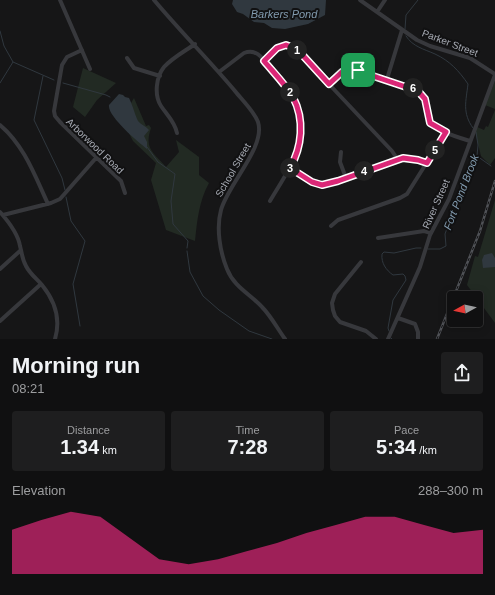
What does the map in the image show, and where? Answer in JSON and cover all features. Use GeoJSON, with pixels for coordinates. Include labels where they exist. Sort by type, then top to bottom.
{"type":"FeatureCollection","features":[{"type":"Feature","properties":{"kind":"street"},"geometry":{"type":"LineString","coordinates":[[60,0],[90,69]]}},
{"type":"Feature","properties":{"kind":"street","name":"School Street"},"geometry":{"type":"LineString","coordinates":[[154,0],[219,72],[255,116],[258,123],[259,131],[256,147],[222,205],[219,218],[222,252],[227,269],[234,281],[263,308],[285,339]]}},
{"type":"Feature","properties":{"kind":"street","name":"Parker Street"},"geometry":{"type":"LineString","coordinates":[[360,0],[417,40],[430,46],[470,58],[495,74]]}},
{"type":"Feature","properties":{"kind":"street"},"geometry":{"type":"LineString","coordinates":[[377,12],[385,0]]}},
{"type":"Feature","properties":{"kind":"street"},"geometry":{"type":"LineString","coordinates":[[387,80],[402,30]]}},
{"type":"Feature","properties":{"kind":"street"},"geometry":{"type":"LineString","coordinates":[[177,133],[173,122],[159,103],[157,90],[160,76],[165,67],[195,44]]}},
{"type":"Feature","properties":{"kind":"street"},"geometry":{"type":"LineString","coordinates":[[264,61],[280,46],[286,45],[297,49],[392,151],[398,160]]}},
{"type":"Feature","properties":{"kind":"street","name":"Arborwood Road"},"geometry":{"type":"LineString","coordinates":[[82,50],[68,56],[64,61],[54,111],[58,120],[121,181],[124,193]]}},
{"type":"Feature","properties":{"kind":"street"},"geometry":{"type":"LineString","coordinates":[[219,72],[242,54],[248,51],[255,52],[292,96],[301,125],[300,142],[290,168],[270,201]]}},
{"type":"Feature","properties":{"kind":"street"},"geometry":{"type":"LineString","coordinates":[[127,58],[134,68],[160,76]]}},
{"type":"Feature","properties":{"kind":"street"},"geometry":{"type":"LineString","coordinates":[[329,84],[340,74],[352,70],[360,70],[416,90],[425,99],[430,123],[446,132],[470,141]]}},
{"type":"Feature","properties":{"kind":"street","name":"River Street"},"geometry":{"type":"LineString","coordinates":[[388,339],[420,267],[431,233],[449,199],[495,74]]}},
{"type":"Feature","properties":{"kind":"street"},"geometry":{"type":"LineString","coordinates":[[0,125],[11,135],[22,151],[48,204]]}},
{"type":"Feature","properties":{"kind":"street"},"geometry":{"type":"LineString","coordinates":[[331,226],[338,220],[405,195],[446,132]]}},
{"type":"Feature","properties":{"kind":"street"},"geometry":{"type":"LineString","coordinates":[[341,152],[340,162],[346,178]]}},
{"type":"Feature","properties":{"kind":"street"},"geometry":{"type":"LineString","coordinates":[[55,339],[57,326],[53,300],[27,268],[18,240],[2,214],[48,204],[62,197],[96,158]]}},
{"type":"Feature","properties":{"kind":"street"},"geometry":{"type":"LineString","coordinates":[[290,168],[309,181],[319,185],[328,184],[398,160],[408,158],[427,163]]}},
{"type":"Feature","properties":{"kind":"street"},"geometry":{"type":"LineString","coordinates":[[378,238],[424,231],[431,233]]}},
{"type":"Feature","properties":{"kind":"street"},"geometry":{"type":"LineString","coordinates":[[0,269],[21,250]]}},
{"type":"Feature","properties":{"kind":"street"},"geometry":{"type":"LineString","coordinates":[[361,262],[335,294],[332,303],[333,310],[335,316],[340,322],[366,331],[376,339]]}},
{"type":"Feature","properties":{"kind":"street"},"geometry":{"type":"LineString","coordinates":[[0,321],[41,284]]}},
{"type":"Feature","properties":{"kind":"street"},"geometry":{"type":"LineString","coordinates":[[398,318],[415,324],[418,332],[418,339]]}},
{"type":"Feature","properties":{"kind":"shaded area"},"geometry":{"type":"Polygon","coordinates":[[[83,68],[116,83],[97,100],[85,117],[73,107],[83,68]]]}},
{"type":"Feature","properties":{"kind":"shaded area"},"geometry":{"type":"Polygon","coordinates":[[[495,81],[495,109],[485,105],[495,81]]]}},
{"type":"Feature","properties":{"kind":"shaded area"},"geometry":{"type":"Polygon","coordinates":[[[134,98],[146,126],[149,125],[151,128],[149,135],[149,146],[166,167],[179,152],[176,140],[199,157],[199,175],[209,183],[201,204],[195,241],[166,230],[151,180],[156,163],[133,141],[117,110],[131,103],[134,98]]]}},
{"type":"Feature","properties":{"kind":"shaded area"},"geometry":{"type":"Polygon","coordinates":[[[495,110],[495,158],[490,165],[481,156],[475,132],[477,127],[484,130],[486,126],[488,127],[495,110]]]}},
{"type":"Feature","properties":{"kind":"shaded area"},"geometry":{"type":"Polygon","coordinates":[[[495,200],[495,323],[483,307],[483,291],[471,291],[467,285],[475,256],[478,257],[495,200]]]}},
{"type":"Feature","properties":{"kind":"water","name":"Barkers Pond"},"geometry":{"type":"Polygon","coordinates":[[[233,0],[326,0],[325,15],[308,24],[285,29],[272,28],[264,23],[254,22],[243,14],[237,12],[232,4],[233,0]]]}},
{"type":"Feature","properties":{"kind":"water"},"geometry":{"type":"Polygon","coordinates":[[[119,94],[129,98],[138,121],[149,130],[144,136],[147,142],[147,149],[137,141],[113,116],[109,105],[119,94]]]}},
{"type":"Feature","properties":{"kind":"water"},"geometry":{"type":"Polygon","coordinates":[[[492,253],[495,258],[495,267],[483,268],[482,260],[484,255],[492,253]]]}},
{"type":"Feature","properties":{"kind":"waterway","name":"Fort Pond Brook"},"geometry":{"type":"LineString","coordinates":[[405,29],[406,15],[418,0]]}},
{"type":"Feature","properties":{"kind":"waterway"},"geometry":{"type":"LineString","coordinates":[[0,31],[4,46],[13,62],[0,83]]}},
{"type":"Feature","properties":{"kind":"waterway","name":"Fort Pond Brook"},"geometry":{"type":"LineString","coordinates":[[406,36],[415,45],[445,60],[465,79],[468,84],[466,112],[473,128]]}},
{"type":"Feature","properties":{"kind":"waterway"},"geometry":{"type":"LineString","coordinates":[[13,62],[54,80]]}},
{"type":"Feature","properties":{"kind":"waterway"},"geometry":{"type":"LineString","coordinates":[[43,76],[34,120],[62,178],[65,190]]}},
{"type":"Feature","properties":{"kind":"waterway"},"geometry":{"type":"LineString","coordinates":[[63,83],[110,97]]}},
{"type":"Feature","properties":{"kind":"waterway","name":"Fort Pond Brook"},"geometry":{"type":"LineString","coordinates":[[428,249],[440,249],[446,246],[445,234],[467,172],[477,156],[478,145],[476,132]]}},
{"type":"Feature","properties":{"kind":"waterway"},"geometry":{"type":"LineString","coordinates":[[147,147],[158,162],[175,174],[171,201],[173,224],[188,241],[187,248]]}},
{"type":"Feature","properties":{"kind":"waterway"},"geometry":{"type":"LineString","coordinates":[[477,156],[491,166]]}},
{"type":"Feature","properties":{"kind":"waterway"},"geometry":{"type":"LineString","coordinates":[[66,197],[71,221],[85,241],[73,284],[80,326]]}},
{"type":"Feature","properties":{"kind":"waterway","name":"Fort Pond Brook"},"geometry":{"type":"LineString","coordinates":[[389,331],[388,328],[393,300],[406,280],[403,274],[393,275],[388,271],[384,266],[382,254],[384,252],[394,253],[421,248]]}},
{"type":"Feature","properties":{"kind":"waterway"},"geometry":{"type":"LineString","coordinates":[[187,251],[190,272],[203,296],[219,310],[249,331],[272,339]]}},
{"type":"Feature","properties":{"kind":"railway"},"geometry":{"type":"LineString","coordinates":[[437,339],[480,231],[495,181]]}},
{"type":"Feature","properties":{"kind":"route"},"geometry":{"type":"LineString","coordinates":[[286,45],[297,49],[329,84],[344,71],[358,70],[418,91],[425,99],[430,123],[446,132],[427,163],[403,158],[338,181],[319,185],[306,179],[290,168],[300,142],[300,120],[296,104],[292,96],[264,61],[277,48],[286,45]]}}]}
